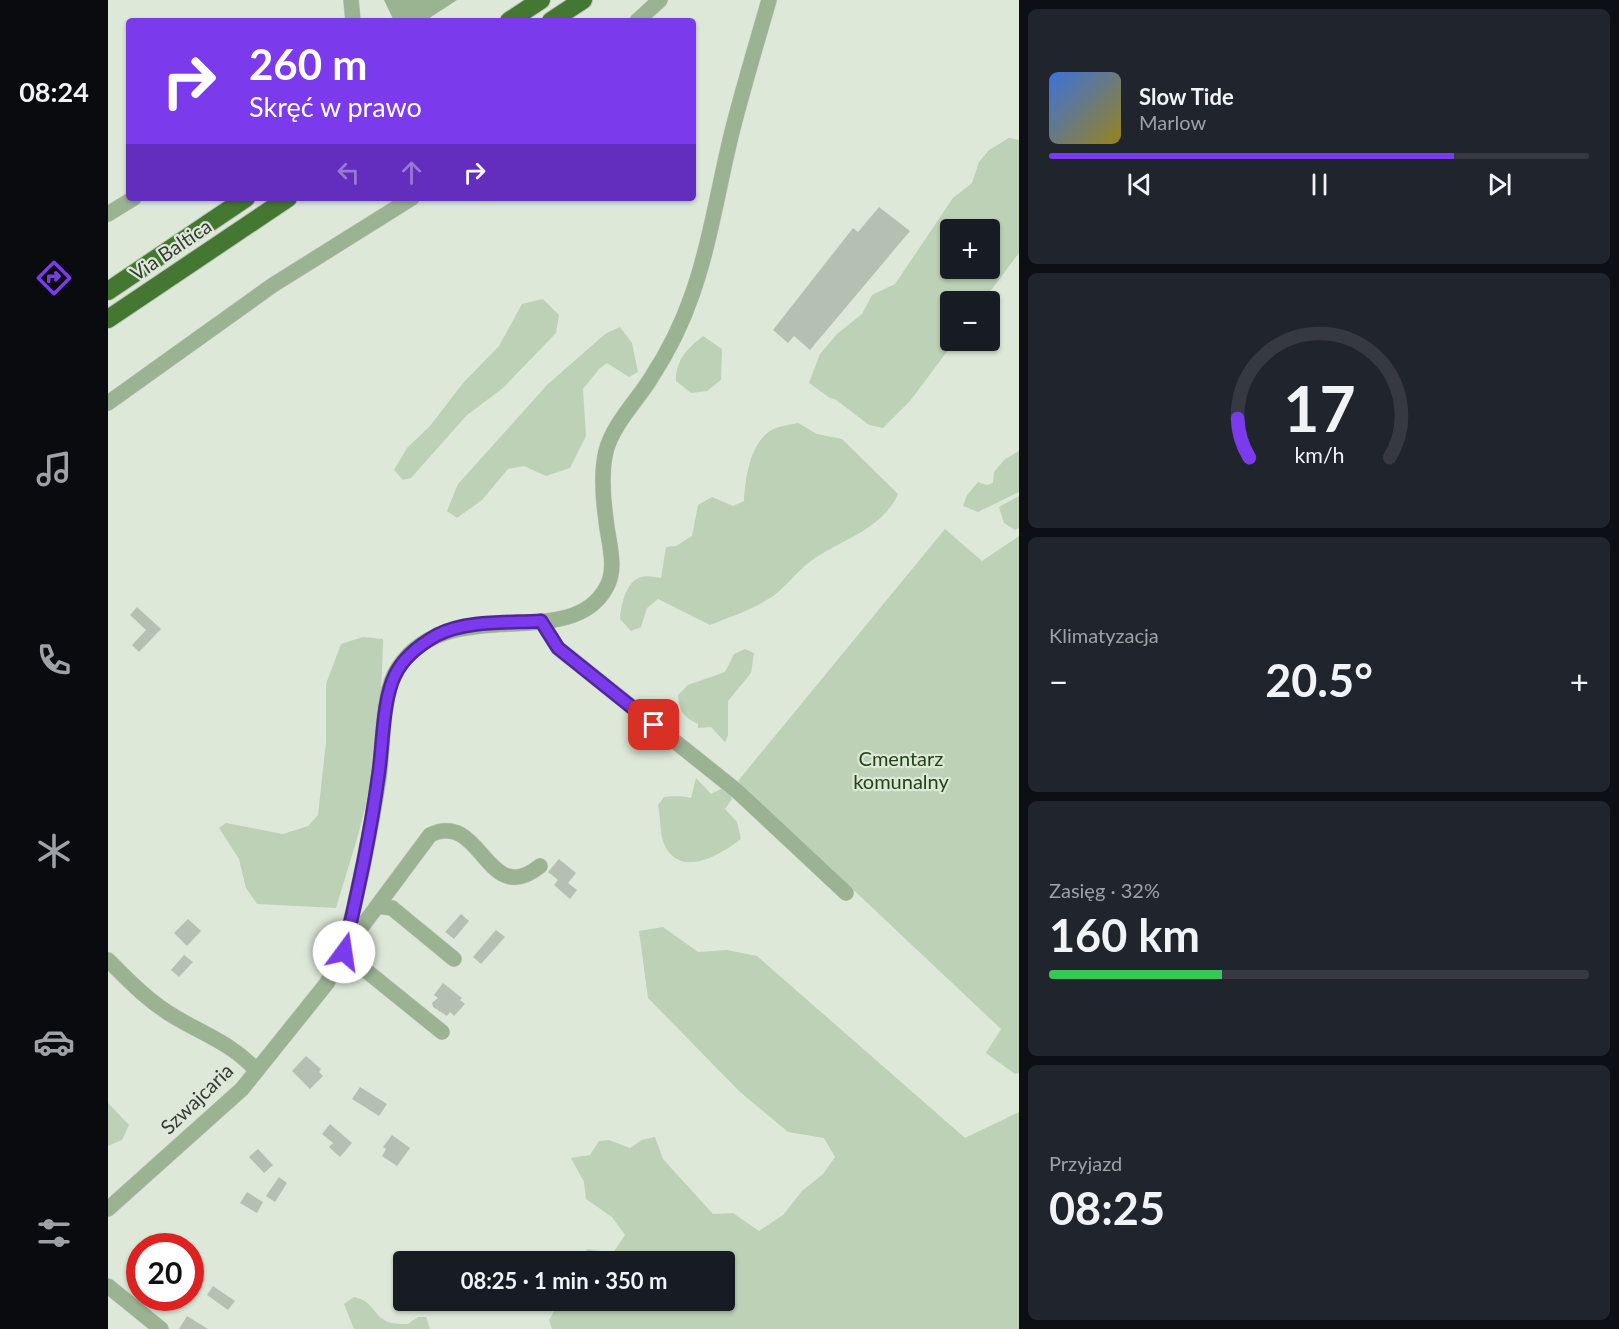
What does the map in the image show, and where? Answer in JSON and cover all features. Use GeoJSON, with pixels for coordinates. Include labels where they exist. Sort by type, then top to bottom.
{"type":"FeatureCollection","features":[{"type":"Feature","properties":{"kind":"highway"},"geometry":{"type":"LineString","coordinates":[[514,18],[541,0]]}},
{"type":"Feature","properties":{"kind":"highway"},"geometry":{"type":"LineString","coordinates":[[556,18],[583,0]]}},
{"type":"Feature","properties":{"kind":"highway","name":"Via Baltica"},"geometry":{"type":"LineString","coordinates":[[108,291],[242,201]]}},
{"type":"Feature","properties":{"kind":"highway","name":"Via Baltica"},"geometry":{"type":"LineString","coordinates":[[108,319],[284,201]]}},
{"type":"Feature","properties":{"kind":"street"},"geometry":{"type":"LineString","coordinates":[[351,0],[353,18]]}},
{"type":"Feature","properties":{"kind":"street"},"geometry":{"type":"LineString","coordinates":[[640,18],[660,0]]}},
{"type":"Feature","properties":{"kind":"street"},"geometry":{"type":"LineString","coordinates":[[344,952],[365,865],[379,776],[388,693],[395,674],[419,647],[438,635],[460,628],[541,621],[581,613],[596,604],[608,585],[612,565],[605,518],[606,452],[615,430],[652,378],[673,341],[692,295],[734,126],[769,0]]}},
{"type":"Feature","properties":{"kind":"street"},"geometry":{"type":"LineString","coordinates":[[108,214],[129,201]]}},
{"type":"Feature","properties":{"kind":"street"},"geometry":{"type":"LineString","coordinates":[[108,403],[273,285],[407,201]]}},
{"type":"Feature","properties":{"kind":"street"},"geometry":{"type":"LineString","coordinates":[[541,621],[558,648],[736,791],[846,893]]}},
{"type":"Feature","properties":{"kind":"street"},"geometry":{"type":"LineString","coordinates":[[256,1070],[327,983],[344,952],[430,835],[441,829],[452,829],[462,833],[492,867],[503,873],[520,877],[531,874],[540,866]]}},
{"type":"Feature","properties":{"kind":"street"},"geometry":{"type":"LineString","coordinates":[[378,906],[392,908],[454,959]]}},
{"type":"Feature","properties":{"kind":"street"},"geometry":{"type":"LineString","coordinates":[[344,952],[442,1032]]}},
{"type":"Feature","properties":{"kind":"street","name":"Szwajcaria"},"geometry":{"type":"LineString","coordinates":[[108,960],[131,974],[148,999],[177,1018],[219,1039],[243,1056],[256,1070],[242,1089],[108,1209]]}},
{"type":"Feature","properties":{"kind":"street"},"geometry":{"type":"LineString","coordinates":[[108,1286],[161,1329]]}},
{"type":"Feature","properties":{"kind":"green space"},"geometry":{"type":"Polygon","coordinates":[[[1009,138],[1019,140],[1019,253],[1000,278],[1000,219],[940,219],[940,279],[1000,279],[990,291],[940,291],[940,351],[948,351],[910,401],[883,428],[869,425],[835,399],[809,383],[820,354],[837,334],[862,314],[872,295],[895,284],[953,198],[972,183],[979,162],[989,150],[1009,138]]]}},
{"type":"Feature","properties":{"kind":"green space"},"geometry":{"type":"Polygon","coordinates":[[[543,299],[559,315],[556,333],[503,388],[467,415],[411,478],[403,480],[394,470],[407,448],[430,426],[463,383],[499,346],[522,304],[543,299]]]}},
{"type":"Feature","properties":{"kind":"green space"},"geometry":{"type":"Polygon","coordinates":[[[620,327],[632,343],[638,372],[629,377],[607,363],[599,369],[583,389],[586,436],[570,468],[546,476],[524,466],[508,469],[482,500],[457,518],[447,511],[458,484],[547,385],[605,334],[620,327]]]}},
{"type":"Feature","properties":{"kind":"green space"},"geometry":{"type":"Polygon","coordinates":[[[703,336],[722,349],[721,380],[707,391],[691,393],[676,381],[678,367],[692,345],[703,336]]]}},
{"type":"Feature","properties":{"kind":"green space"},"geometry":{"type":"Polygon","coordinates":[[[798,423],[817,434],[842,439],[898,494],[883,516],[862,532],[815,558],[777,593],[753,607],[710,625],[658,599],[647,608],[641,627],[631,631],[620,619],[623,601],[632,583],[643,576],[661,578],[666,547],[676,546],[692,536],[698,505],[712,497],[733,506],[744,501],[747,473],[758,444],[773,429],[798,423]]]}},
{"type":"Feature","properties":{"kind":"green space"},"geometry":{"type":"Polygon","coordinates":[[[1019,451],[1019,492],[978,512],[963,506],[967,495],[978,482],[987,485],[993,483],[994,472],[1005,459],[1019,451]]]}},
{"type":"Feature","properties":{"kind":"green space"},"geometry":{"type":"Polygon","coordinates":[[[1019,496],[1019,528],[1015,530],[1004,523],[999,507],[1019,496]]]}},
{"type":"Feature","properties":{"kind":"green space","name":"Cmentarz komunalny"},"geometry":{"type":"Polygon","coordinates":[[[945,529],[982,561],[1019,536],[1019,1073],[1015,1074],[986,1053],[1001,1029],[738,781],[945,529]]]}},
{"type":"Feature","properties":{"kind":"green space"},"geometry":{"type":"Polygon","coordinates":[[[363,637],[383,639],[378,723],[365,807],[336,908],[257,904],[246,888],[239,859],[219,828],[226,823],[283,834],[308,826],[318,815],[326,742],[326,684],[341,644],[363,637]]]}},
{"type":"Feature","properties":{"kind":"green space"},"geometry":{"type":"Polygon","coordinates":[[[745,649],[754,653],[751,673],[728,701],[728,735],[725,742],[711,727],[698,728],[698,724],[686,716],[681,710],[678,695],[688,685],[725,672],[734,654],[745,649]]]}},
{"type":"Feature","properties":{"kind":"green space"},"geometry":{"type":"Polygon","coordinates":[[[696,778],[711,794],[725,787],[730,791],[732,799],[725,809],[737,822],[741,839],[713,857],[702,861],[681,861],[672,856],[665,846],[658,805],[664,797],[691,798],[696,778]]]}},
{"type":"Feature","properties":{"kind":"green space"},"geometry":{"type":"Polygon","coordinates":[[[663,927],[698,952],[727,950],[757,956],[965,1138],[1019,1112],[1019,1329],[552,1329],[549,1320],[554,1311],[735,1311],[735,1251],[614,1251],[625,1235],[612,1217],[586,1199],[584,1182],[571,1158],[590,1155],[599,1141],[609,1140],[630,1148],[642,1140],[655,1137],[663,1159],[713,1214],[733,1213],[759,1231],[783,1215],[802,1191],[823,1174],[835,1157],[824,1138],[788,1132],[740,1092],[648,998],[639,931],[663,927]]]}},
{"type":"Feature","properties":{"kind":"green space"},"geometry":{"type":"Polygon","coordinates":[[[108,1103],[129,1125],[122,1140],[108,1146],[108,1103]]]}},
{"type":"Feature","properties":{"kind":"green space"},"geometry":{"type":"Polygon","coordinates":[[[354,1297],[366,1302],[388,1322],[408,1324],[418,1317],[426,1317],[430,1329],[354,1329],[344,1304],[354,1297]]]}},
{"type":"Feature","properties":{"kind":"shaded area"},"geometry":{"type":"Polygon","coordinates":[[[384,0],[457,0],[430,18],[393,18],[384,0]]]}},
{"type":"Feature","properties":{"kind":"building"},"geometry":{"type":"Polygon","coordinates":[[[879,207],[910,231],[810,350],[794,336],[788,343],[773,330],[853,228],[858,232],[879,207]]]}},
{"type":"Feature","properties":{"kind":"building"},"geometry":{"type":"Polygon","coordinates":[[[137,607],[161,629],[139,652],[132,645],[146,630],[130,615],[137,607]]]}},
{"type":"Feature","properties":{"kind":"building"},"geometry":{"type":"Polygon","coordinates":[[[559,859],[576,873],[568,883],[577,890],[570,899],[554,885],[558,880],[548,872],[559,859]]]}},
{"type":"Feature","properties":{"kind":"building"},"geometry":{"type":"Polygon","coordinates":[[[461,914],[469,921],[454,939],[445,932],[461,914]]]}},
{"type":"Feature","properties":{"kind":"building"},"geometry":{"type":"Polygon","coordinates":[[[188,919],[201,931],[187,946],[174,933],[188,919]]]}},
{"type":"Feature","properties":{"kind":"building"},"geometry":{"type":"Polygon","coordinates":[[[496,930],[505,937],[481,964],[473,957],[496,930]]]}},
{"type":"Feature","properties":{"kind":"building"},"geometry":{"type":"Polygon","coordinates":[[[184,955],[193,962],[179,977],[171,970],[184,955]]]}},
{"type":"Feature","properties":{"kind":"building"},"geometry":{"type":"Polygon","coordinates":[[[443,983],[462,998],[460,1000],[465,1004],[454,1016],[450,1012],[447,1016],[433,1007],[432,1003],[438,998],[434,995],[443,983]]]}},
{"type":"Feature","properties":{"kind":"building"},"geometry":{"type":"Polygon","coordinates":[[[306,1056],[321,1069],[319,1072],[323,1076],[310,1089],[292,1071],[306,1056]]]}},
{"type":"Feature","properties":{"kind":"building"},"geometry":{"type":"Polygon","coordinates":[[[360,1087],[387,1104],[379,1116],[352,1099],[360,1087]]]}},
{"type":"Feature","properties":{"kind":"building"},"geometry":{"type":"Polygon","coordinates":[[[330,1124],[352,1143],[340,1157],[329,1147],[333,1143],[322,1134],[330,1124]]]}},
{"type":"Feature","properties":{"kind":"building"},"geometry":{"type":"Polygon","coordinates":[[[392,1135],[410,1148],[397,1166],[382,1156],[386,1149],[383,1147],[392,1135]]]}},
{"type":"Feature","properties":{"kind":"building"},"geometry":{"type":"Polygon","coordinates":[[[258,1149],[273,1165],[264,1173],[249,1157],[258,1149]]]}},
{"type":"Feature","properties":{"kind":"building"},"geometry":{"type":"Polygon","coordinates":[[[279,1177],[287,1183],[275,1202],[266,1196],[279,1177]]]}},
{"type":"Feature","properties":{"kind":"building"},"geometry":{"type":"Polygon","coordinates":[[[247,1192],[263,1202],[257,1213],[240,1203],[247,1192]]]}},
{"type":"Feature","properties":{"kind":"building"},"geometry":{"type":"Polygon","coordinates":[[[213,1286],[235,1301],[228,1310],[207,1295],[213,1286]]]}},
{"type":"Feature","properties":{"kind":"building"},"geometry":{"type":"Polygon","coordinates":[[[187,1316],[208,1329],[179,1329],[187,1316]]]}},
{"type":"Feature","properties":{"kind":"route"},"geometry":{"type":"LineString","coordinates":[[344,952],[365,865],[379,776],[388,693],[395,674],[405,660],[419,647],[438,635],[460,628],[541,621],[558,648],[654,725]]}}]}
